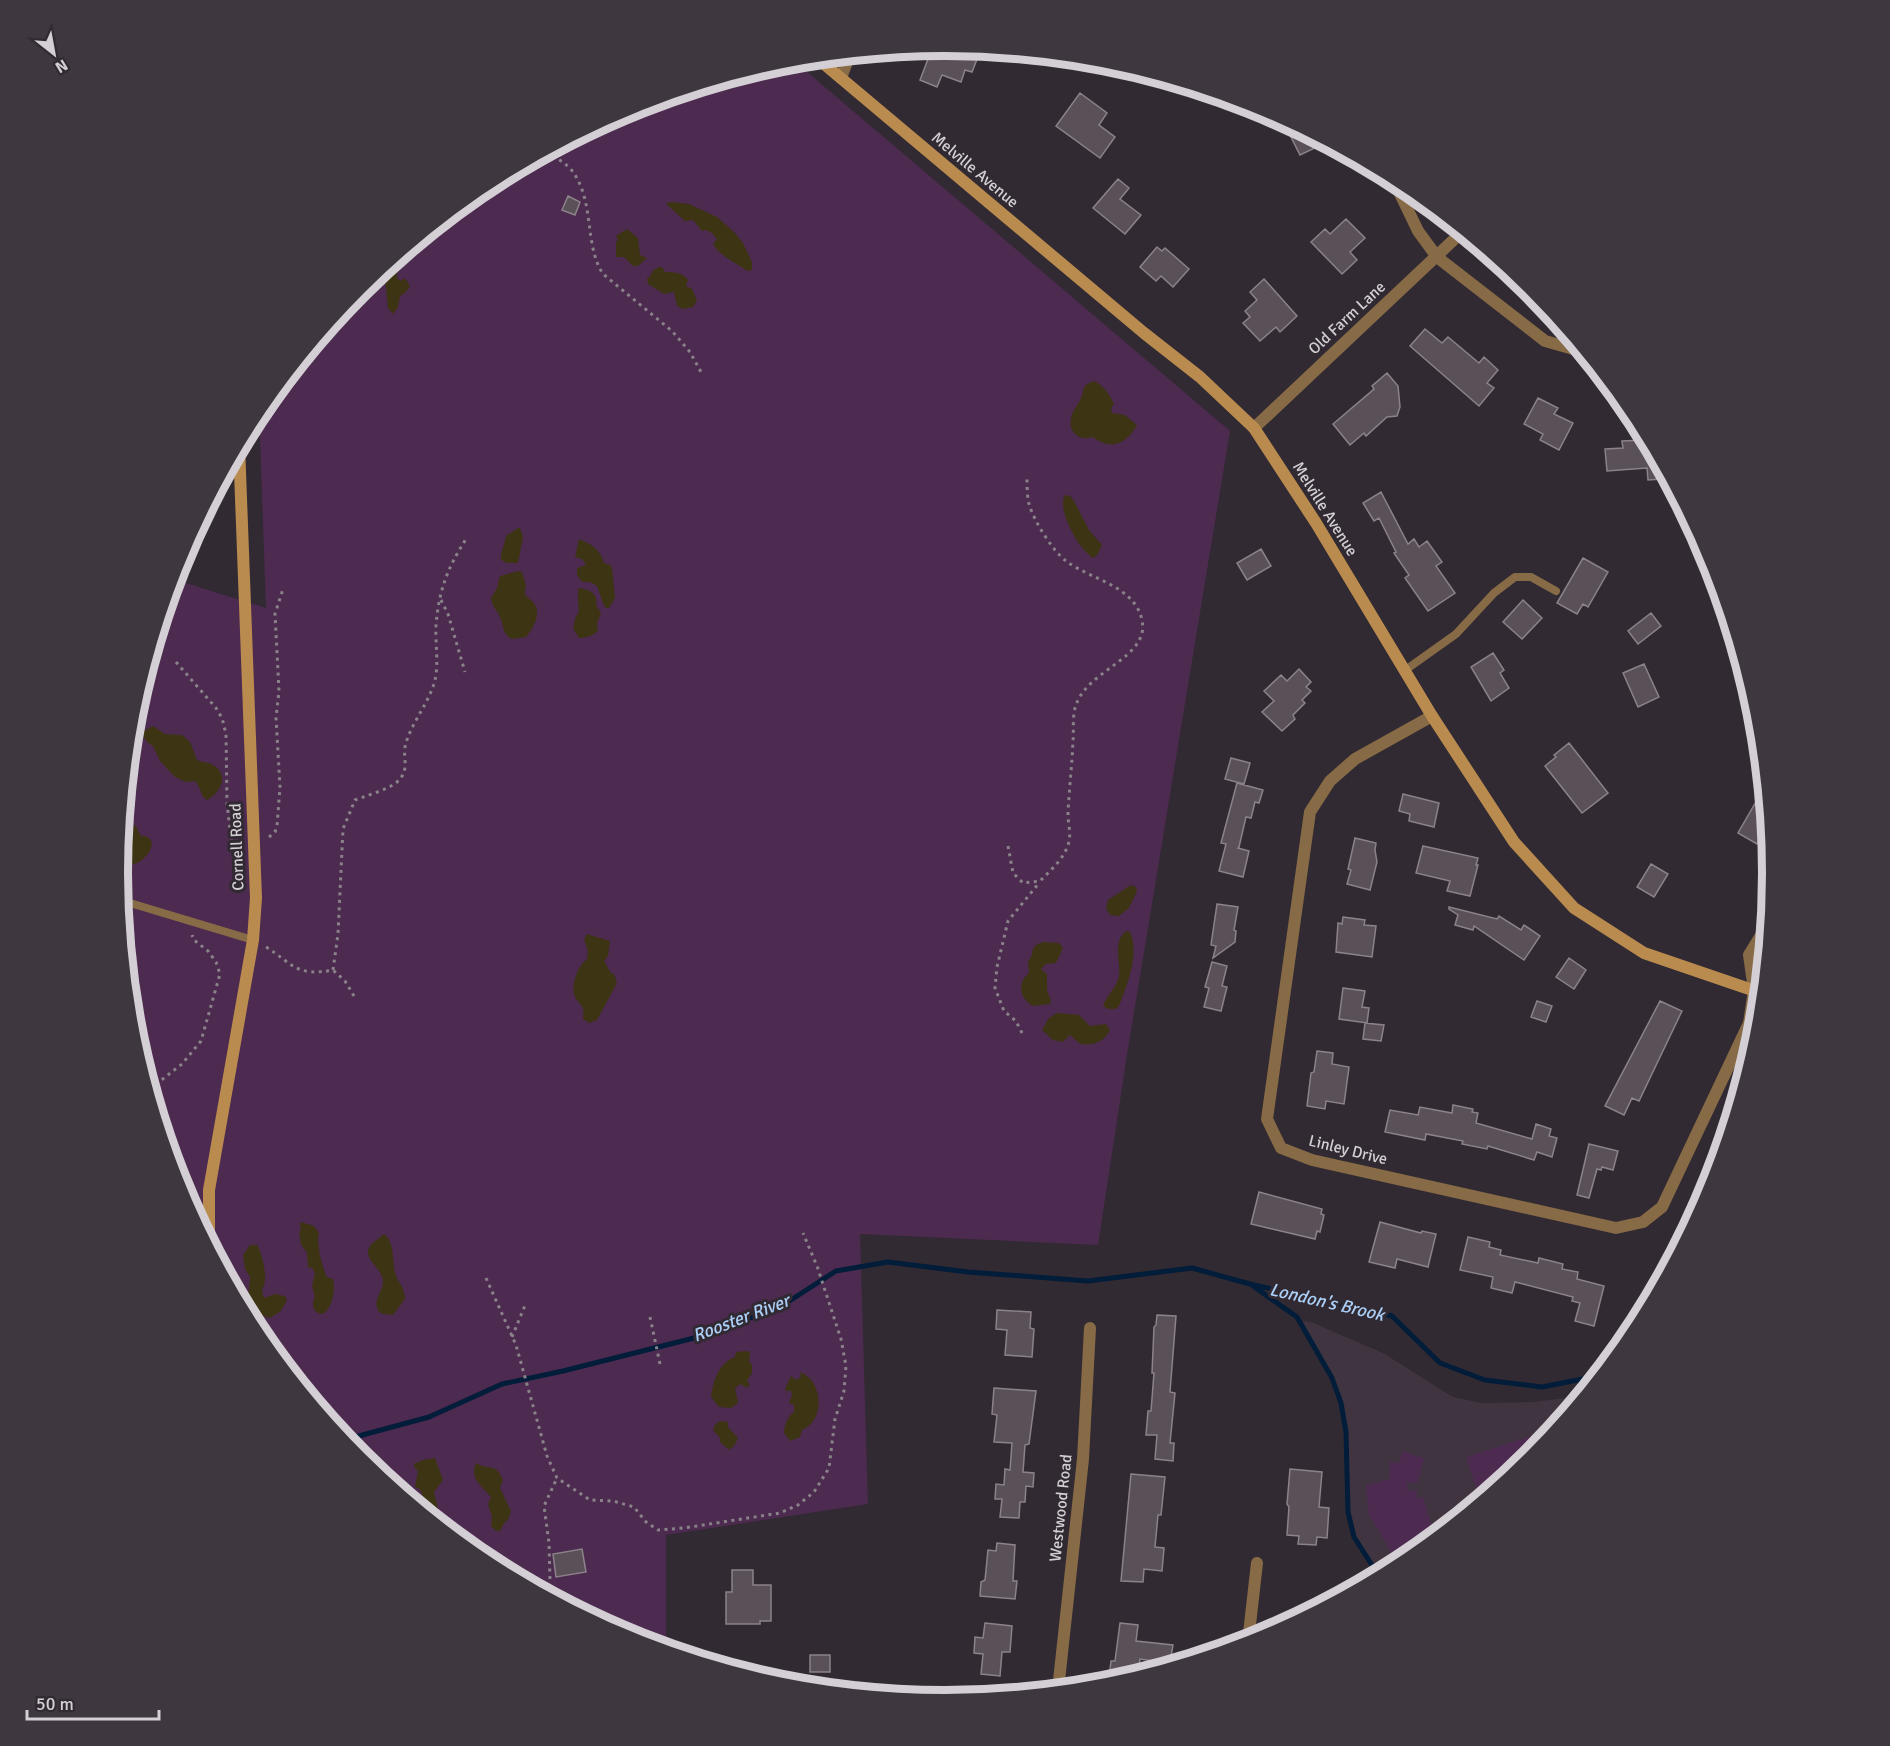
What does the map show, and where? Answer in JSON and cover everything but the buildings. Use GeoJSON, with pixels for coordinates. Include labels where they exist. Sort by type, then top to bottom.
{"type":"FeatureCollection","features":[{"type":"Feature","properties":{"kind":"street"},"geometry":{"type":"LineString","coordinates":[[841,78],[847,61]]}},
{"type":"Feature","properties":{"kind":"street","name":"Melville Avenue"},"geometry":{"type":"LineString","coordinates":[[825,64],[1144,333],[1200,376],[1254,428],[1316,523],[1432,716],[1514,842],[1574,908],[1644,953],[1754,991]]}},
{"type":"Feature","properties":{"kind":"street"},"geometry":{"type":"LineString","coordinates":[[1400,194],[1418,231],[1437,257],[1545,341],[1572,349]]}},
{"type":"Feature","properties":{"kind":"street","name":"Old Farm Lane"},"geometry":{"type":"LineString","coordinates":[[1254,428],[1458,236]]}},
{"type":"Feature","properties":{"kind":"street","name":"Cornell Road"},"geometry":{"type":"LineString","coordinates":[[209,1228],[209,1190],[253,940],[256,898],[240,460]]}},
{"type":"Feature","properties":{"kind":"street","name":"Linley Drive"},"geometry":{"type":"LineString","coordinates":[[1432,716],[1355,759],[1330,781],[1310,812],[1267,1119],[1281,1148],[1312,1160],[1616,1228],[1642,1222],[1662,1207],[1748,1024]]}},
{"type":"Feature","properties":{"kind":"street"},"geometry":{"type":"LineString","coordinates":[[1756,982],[1749,955],[1760,937]]}},
{"type":"Feature","properties":{"kind":"street","name":"Westwood Road"},"geometry":{"type":"LineString","coordinates":[[1059,1683],[1083,1459],[1090,1328]]}},
{"type":"Feature","properties":{"kind":"street"},"geometry":{"type":"LineString","coordinates":[[1249,1631],[1257,1563]]}},
{"type":"Feature","properties":{"kind":"lane"},"geometry":{"type":"LineString","coordinates":[[1404,671],[1456,634],[1494,593],[1515,577],[1531,577],[1556,591]]}},
{"type":"Feature","properties":{"kind":"lane"},"geometry":{"type":"LineString","coordinates":[[129,903],[253,940]]}},
{"type":"Feature","properties":{"kind":"path"},"geometry":{"type":"LineString","coordinates":[[553,156],[572,170],[583,191],[596,263],[603,274],[672,331],[690,352],[701,372]]}},
{"type":"Feature","properties":{"kind":"path"},"geometry":{"type":"LineString","coordinates":[[1022,1033],[1017,1021],[1004,1011],[995,988],[997,967],[1008,921],[1060,860],[1070,841],[1068,814],[1075,706],[1086,686],[1107,668],[1129,655],[1140,640],[1143,622],[1135,603],[1118,589],[1086,574],[1064,560],[1043,533],[1029,504],[1027,477]]}},
{"type":"Feature","properties":{"kind":"path"},"geometry":{"type":"LineString","coordinates":[[333,970],[338,934],[343,829],[355,800],[397,782],[406,766],[405,748],[412,729],[427,704],[436,679],[436,625],[440,598],[449,566],[466,539]]}},
{"type":"Feature","properties":{"kind":"path"},"geometry":{"type":"LineString","coordinates":[[440,598],[448,614],[465,672]]}},
{"type":"Feature","properties":{"kind":"path"},"geometry":{"type":"LineString","coordinates":[[1008,846],[1013,873],[1023,883],[1040,881]]}},
{"type":"Feature","properties":{"kind":"path"},"geometry":{"type":"LineString","coordinates":[[155,1085],[182,1064],[201,1041],[220,974],[216,962],[208,951],[194,940],[185,920]]}},
{"type":"Feature","properties":{"kind":"path"},"geometry":{"type":"LineString","coordinates":[[253,940],[279,955],[292,968],[317,973],[333,970]]}},
{"type":"Feature","properties":{"kind":"path"},"geometry":{"type":"LineString","coordinates":[[333,970],[345,981],[354,996]]}},
{"type":"Feature","properties":{"kind":"path"},"geometry":{"type":"LineString","coordinates":[[486,1278],[516,1345],[547,1456],[557,1478],[590,1500],[613,1501],[634,1507],[646,1522],[658,1530],[751,1518],[780,1513],[798,1505],[814,1492],[829,1468],[835,1419],[844,1391],[846,1366],[841,1339],[817,1266],[803,1233]]}},
{"type":"Feature","properties":{"kind":"path"},"geometry":{"type":"LineString","coordinates":[[512,1337],[526,1303]]}},
{"type":"Feature","properties":{"kind":"path"},"geometry":{"type":"LineString","coordinates":[[650,1317],[660,1364]]}},
{"type":"Feature","properties":{"kind":"path"},"geometry":{"type":"LineString","coordinates":[[546,1587],[550,1581],[549,1542],[544,1506],[557,1478]]}},
{"type":"Feature","properties":{"kind":"shaded area"},"geometry":{"type":"Polygon","coordinates":[[[803,68],[1230,431],[1098,1245],[860,1234],[868,1504],[666,1535],[666,1641],[583,1606],[491,1553],[447,1522],[367,1451],[296,1371],[265,1327],[212,1235],[190,1186],[155,1085],[134,980],[129,926],[128,873],[129,820],[134,766],[155,661],[182,582],[266,608],[260,428],[296,375],[367,295],[447,224],[536,165],[583,140],[682,99],[733,83],[786,71],[803,68]]]}},
{"type":"Feature","properties":{"kind":"shaded area"},"geometry":{"type":"Polygon","coordinates":[[[1301,1321],[1311,1322],[1383,1353],[1453,1397],[1482,1403],[1533,1402],[1572,1397],[1523,1451],[1484,1488],[1443,1522],[1375,1568],[1356,1536],[1350,1512],[1347,1432],[1343,1403],[1334,1379],[1301,1321]]]}},
{"type":"Feature","properties":{"kind":"shaded area"},"geometry":{"type":"Polygon","coordinates":[[[1540,1433],[1478,1493],[1466,1457],[1540,1433]]]}},
{"type":"Feature","properties":{"kind":"shaded area"},"geometry":{"type":"Polygon","coordinates":[[[1402,1451],[1424,1458],[1418,1483],[1407,1483],[1407,1490],[1417,1490],[1417,1498],[1423,1497],[1433,1529],[1394,1556],[1369,1515],[1366,1485],[1390,1479],[1390,1462],[1399,1463],[1402,1451]]]}},
{"type":"Feature","properties":{"kind":"sand"},"geometry":{"type":"Polygon","coordinates":[[[666,203],[689,204],[717,217],[743,243],[752,262],[752,270],[748,271],[719,252],[713,244],[717,239],[712,233],[702,231],[693,220],[685,221],[666,203]]]}},
{"type":"Feature","properties":{"kind":"sand"},"geometry":{"type":"Polygon","coordinates":[[[627,229],[638,238],[640,255],[647,258],[638,266],[633,266],[624,257],[616,257],[618,240],[616,236],[627,229]]]}},
{"type":"Feature","properties":{"kind":"sand"},"geometry":{"type":"Polygon","coordinates":[[[400,264],[397,278],[401,281],[405,278],[410,286],[400,296],[398,307],[393,314],[388,308],[385,278],[400,264]]]}},
{"type":"Feature","properties":{"kind":"sand"},"geometry":{"type":"Polygon","coordinates":[[[662,267],[665,272],[678,273],[686,277],[688,280],[686,286],[692,289],[697,300],[693,307],[683,309],[677,306],[674,292],[664,294],[648,284],[647,277],[650,277],[653,270],[662,267]]]}},
{"type":"Feature","properties":{"kind":"sand"},"geometry":{"type":"Polygon","coordinates":[[[1094,381],[1103,388],[1114,404],[1111,408],[1112,413],[1125,415],[1137,425],[1123,441],[1106,444],[1093,437],[1080,437],[1071,428],[1072,415],[1084,389],[1086,385],[1094,381]]]}},
{"type":"Feature","properties":{"kind":"sand"},"geometry":{"type":"Polygon","coordinates":[[[1065,495],[1070,496],[1074,501],[1089,530],[1102,545],[1093,558],[1081,547],[1070,529],[1064,510],[1065,495]]]}},
{"type":"Feature","properties":{"kind":"sand"},"geometry":{"type":"Polygon","coordinates":[[[518,528],[523,537],[518,563],[507,563],[501,560],[506,536],[518,528]]]}},
{"type":"Feature","properties":{"kind":"sand"},"geometry":{"type":"Polygon","coordinates":[[[579,539],[595,548],[601,554],[604,563],[612,568],[615,598],[609,608],[604,606],[597,586],[590,582],[582,582],[577,575],[577,568],[586,565],[582,559],[575,557],[579,539]]]}},
{"type":"Feature","properties":{"kind":"sand"},"geometry":{"type":"Polygon","coordinates":[[[522,572],[526,585],[526,596],[535,605],[537,614],[532,629],[526,637],[512,639],[505,632],[491,598],[500,576],[522,572]]]}},
{"type":"Feature","properties":{"kind":"sand"},"geometry":{"type":"Polygon","coordinates":[[[579,588],[595,595],[596,605],[601,613],[597,623],[598,631],[584,638],[579,638],[573,628],[576,615],[578,615],[579,588]]]}},
{"type":"Feature","properties":{"kind":"sand"},"geometry":{"type":"Polygon","coordinates":[[[153,726],[165,734],[182,735],[190,742],[197,760],[212,764],[220,771],[221,785],[215,794],[207,800],[195,781],[186,782],[175,777],[160,761],[153,746],[142,735],[144,731],[153,726]]]}},
{"type":"Feature","properties":{"kind":"sand"},"geometry":{"type":"Polygon","coordinates":[[[129,824],[136,826],[141,836],[148,838],[151,848],[142,860],[128,865],[129,824]]]}},
{"type":"Feature","properties":{"kind":"sand"},"geometry":{"type":"Polygon","coordinates":[[[1131,885],[1136,887],[1137,891],[1129,908],[1119,916],[1110,915],[1106,908],[1108,900],[1131,885]]]}},
{"type":"Feature","properties":{"kind":"sand"},"geometry":{"type":"Polygon","coordinates":[[[1126,931],[1130,932],[1133,940],[1131,969],[1119,1006],[1116,1009],[1108,1009],[1103,1006],[1118,980],[1118,947],[1126,931]]]}},
{"type":"Feature","properties":{"kind":"sand"},"geometry":{"type":"Polygon","coordinates":[[[587,934],[610,941],[608,956],[604,961],[614,974],[617,983],[597,1020],[589,1023],[583,1019],[582,1006],[574,992],[574,982],[578,971],[587,959],[588,951],[584,939],[587,934]]]}},
{"type":"Feature","properties":{"kind":"sand"},"geometry":{"type":"Polygon","coordinates":[[[1043,942],[1059,943],[1063,948],[1056,963],[1046,964],[1041,969],[1047,974],[1050,1004],[1033,1006],[1022,995],[1021,986],[1029,973],[1028,961],[1033,948],[1043,942]]]}},
{"type":"Feature","properties":{"kind":"sand"},"geometry":{"type":"Polygon","coordinates":[[[1057,1013],[1079,1015],[1090,1026],[1106,1024],[1110,1030],[1105,1038],[1094,1044],[1080,1044],[1070,1035],[1063,1042],[1053,1040],[1042,1030],[1049,1018],[1057,1013]]]}},
{"type":"Feature","properties":{"kind":"sand"},"geometry":{"type":"Polygon","coordinates":[[[301,1222],[314,1226],[319,1233],[319,1249],[323,1267],[327,1277],[333,1279],[332,1298],[329,1308],[323,1314],[316,1312],[314,1308],[315,1297],[312,1286],[315,1273],[312,1268],[308,1267],[307,1253],[301,1245],[299,1232],[301,1222]]]}},
{"type":"Feature","properties":{"kind":"sand"},"geometry":{"type":"Polygon","coordinates":[[[384,1234],[392,1246],[395,1272],[405,1299],[393,1315],[383,1314],[378,1310],[376,1304],[383,1280],[368,1255],[370,1246],[384,1234]]]}},
{"type":"Feature","properties":{"kind":"sand"},"geometry":{"type":"Polygon","coordinates":[[[250,1245],[257,1245],[262,1256],[265,1275],[264,1298],[275,1294],[285,1296],[287,1300],[281,1311],[270,1318],[257,1314],[254,1303],[248,1297],[250,1277],[245,1269],[243,1255],[250,1245]]]}},
{"type":"Feature","properties":{"kind":"sand"},"geometry":{"type":"Polygon","coordinates":[[[736,1352],[750,1352],[749,1363],[752,1364],[752,1373],[747,1381],[750,1385],[746,1388],[741,1384],[735,1388],[738,1403],[731,1408],[719,1407],[711,1397],[718,1373],[729,1360],[735,1357],[736,1352]]]}},
{"type":"Feature","properties":{"kind":"sand"},"geometry":{"type":"Polygon","coordinates":[[[800,1372],[808,1376],[817,1391],[818,1409],[815,1418],[802,1430],[800,1437],[790,1441],[784,1430],[788,1418],[794,1412],[794,1405],[789,1403],[791,1391],[785,1389],[791,1376],[796,1380],[801,1377],[800,1372]]]}},
{"type":"Feature","properties":{"kind":"sand"},"geometry":{"type":"Polygon","coordinates":[[[720,1421],[728,1422],[728,1427],[738,1438],[729,1450],[720,1442],[720,1438],[713,1430],[720,1421]]]}},
{"type":"Feature","properties":{"kind":"sand"},"geometry":{"type":"Polygon","coordinates":[[[435,1458],[443,1480],[434,1492],[438,1509],[433,1510],[425,1504],[420,1489],[415,1487],[418,1471],[414,1464],[435,1458]]]}},
{"type":"Feature","properties":{"kind":"sand"},"geometry":{"type":"Polygon","coordinates":[[[476,1463],[495,1469],[503,1480],[500,1488],[511,1511],[500,1531],[496,1531],[491,1526],[492,1517],[488,1504],[491,1497],[475,1478],[476,1463]]]}},
{"type":"Feature","properties":{"kind":"waterway","name":"Rooster River"},"geometry":{"type":"LineString","coordinates":[[354,1437],[429,1417],[502,1384],[702,1336],[780,1307],[836,1271],[888,1262],[968,1272],[1088,1281],[1192,1268],[1250,1284],[1392,1316],[1440,1363],[1485,1380],[1542,1387],[1588,1378]]}},
{"type":"Feature","properties":{"kind":"waterway","name":"London's Brook"},"geometry":{"type":"LineString","coordinates":[[1253,1286],[1297,1317],[1332,1378],[1341,1403],[1346,1432],[1348,1512],[1354,1537],[1374,1568]]}}]}
